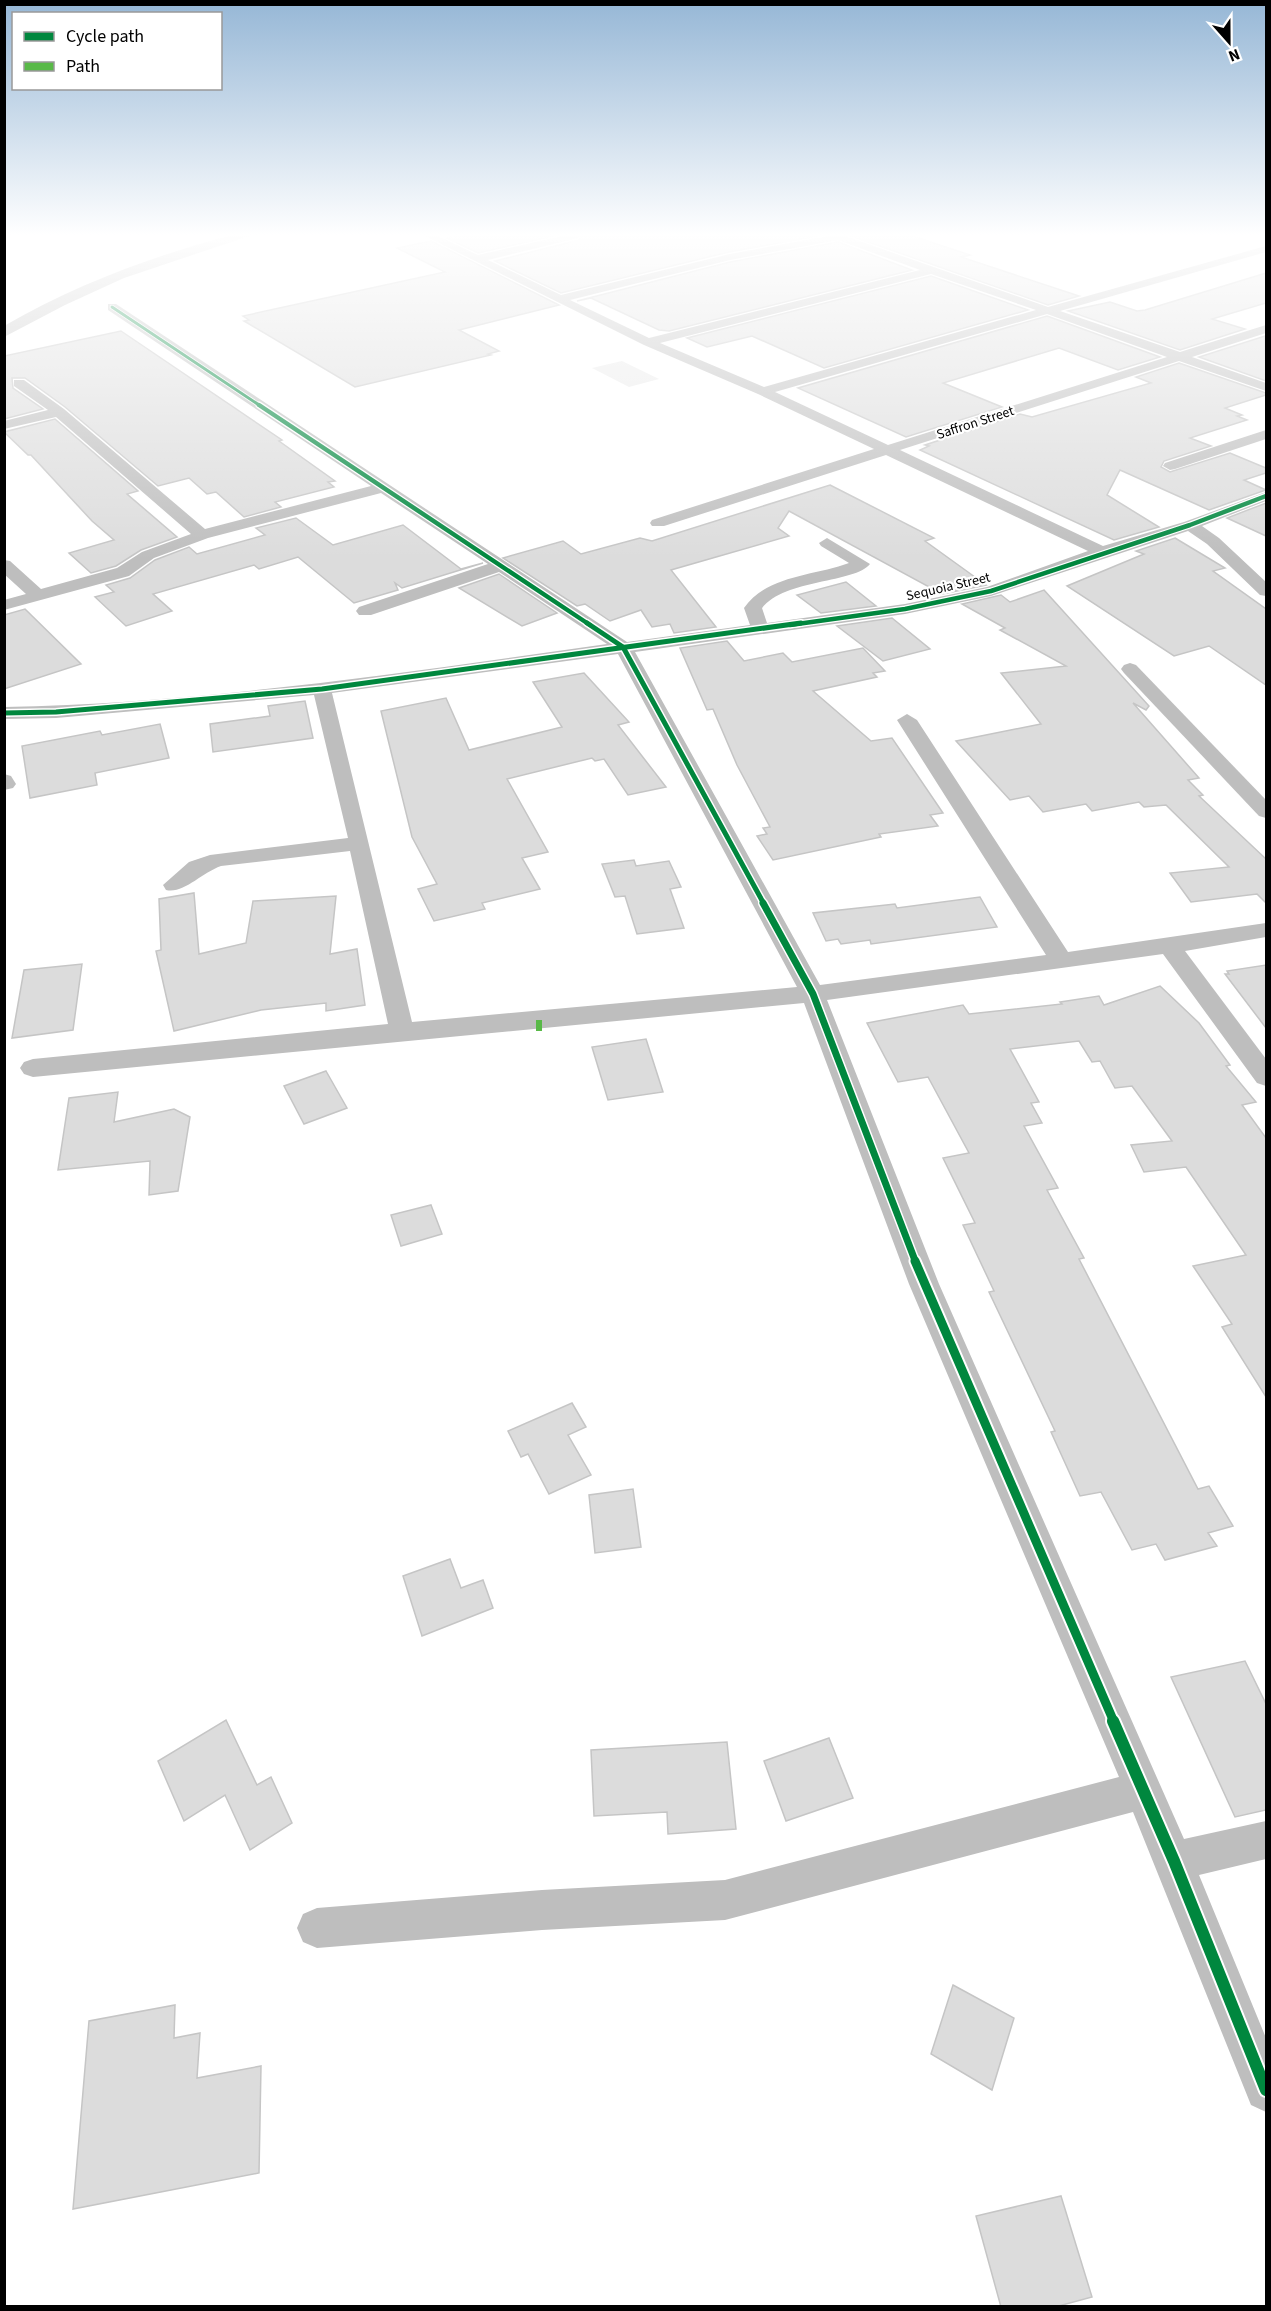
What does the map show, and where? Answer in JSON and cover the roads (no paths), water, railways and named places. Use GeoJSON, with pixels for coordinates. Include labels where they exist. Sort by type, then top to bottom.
{"type":"FeatureCollection","features":[{"type":"Feature","properties":{"kind":"street"},"geometry":{"type":"LineString","coordinates":[[168,344],[622,647],[813,994],[924,1284],[1174,1861],[1266,2090]]}},
{"type":"Feature","properties":{"kind":"street"},"geometry":{"type":"LineString","coordinates":[[652,344],[763,391],[1102,552]]}},
{"type":"Feature","properties":{"kind":"street"},"geometry":{"type":"LineString","coordinates":[[763,391],[928,344]]}},
{"type":"Feature","properties":{"kind":"street"},"geometry":{"type":"LineString","coordinates":[[1142,344],[1266,387]]}},
{"type":"Feature","properties":{"kind":"street","name":"Saffron Street"},"geometry":{"type":"LineString","coordinates":[[658,523],[1220,344]]}},
{"type":"Feature","properties":{"kind":"street"},"geometry":{"type":"LineString","coordinates":[[19,383],[59,412],[202,535]]}},
{"type":"Feature","properties":{"kind":"street"},"geometry":{"type":"LineString","coordinates":[[4,425],[59,412]]}},
{"type":"Feature","properties":{"kind":"street"},"geometry":{"type":"LineString","coordinates":[[1170,466],[1266,434]]}},
{"type":"Feature","properties":{"kind":"street"},"geometry":{"type":"LineString","coordinates":[[4,605],[123,572],[148,555],[202,535],[384,487]]}},
{"type":"Feature","properties":{"kind":"street","name":"Sequoia Street"},"geometry":{"type":"LineString","coordinates":[[4,713],[56,712],[322,689],[905,609],[991,591],[1102,552],[1190,525],[1266,496]]}},
{"type":"Feature","properties":{"kind":"street"},"geometry":{"type":"LineString","coordinates":[[1190,525],[1213,541],[1266,591]]}},
{"type":"Feature","properties":{"kind":"street"},"geometry":{"type":"LineString","coordinates":[[760,628],[753,608],[757,600],[777,590],[862,564],[826,543]]}},
{"type":"Feature","properties":{"kind":"street"},"geometry":{"type":"LineString","coordinates":[[4,565],[37,595]]}},
{"type":"Feature","properties":{"kind":"street"},"geometry":{"type":"LineString","coordinates":[[365,611],[502,565]]}},
{"type":"Feature","properties":{"kind":"street"},"geometry":{"type":"LineString","coordinates":[[1248,574],[1266,569]]}},
{"type":"Feature","properties":{"kind":"street"},"geometry":{"type":"LineString","coordinates":[[1130,669],[1266,812]]}},
{"type":"Feature","properties":{"kind":"street"},"geometry":{"type":"LineString","coordinates":[[322,689],[360,843],[402,1031]]}},
{"type":"Feature","properties":{"kind":"street"},"geometry":{"type":"LineString","coordinates":[[907,720],[1062,961]]}},
{"type":"Feature","properties":{"kind":"street"},"geometry":{"type":"LineString","coordinates":[[174,885],[197,867],[218,860],[360,843]]}},
{"type":"Feature","properties":{"kind":"street"},"geometry":{"type":"LineString","coordinates":[[33,1068],[272,1046],[402,1031],[813,994],[1169,946],[1266,930]]}},
{"type":"Feature","properties":{"kind":"street"},"geometry":{"type":"LineString","coordinates":[[1169,946],[1266,1077]]}},
{"type":"Feature","properties":{"kind":"street"},"geometry":{"type":"LineString","coordinates":[[317,1928],[542,1910],[725,1900],[1143,1790]]}},
{"type":"Feature","properties":{"kind":"street"},"geometry":{"type":"LineString","coordinates":[[1174,1861],[1266,1840]]}}]}
